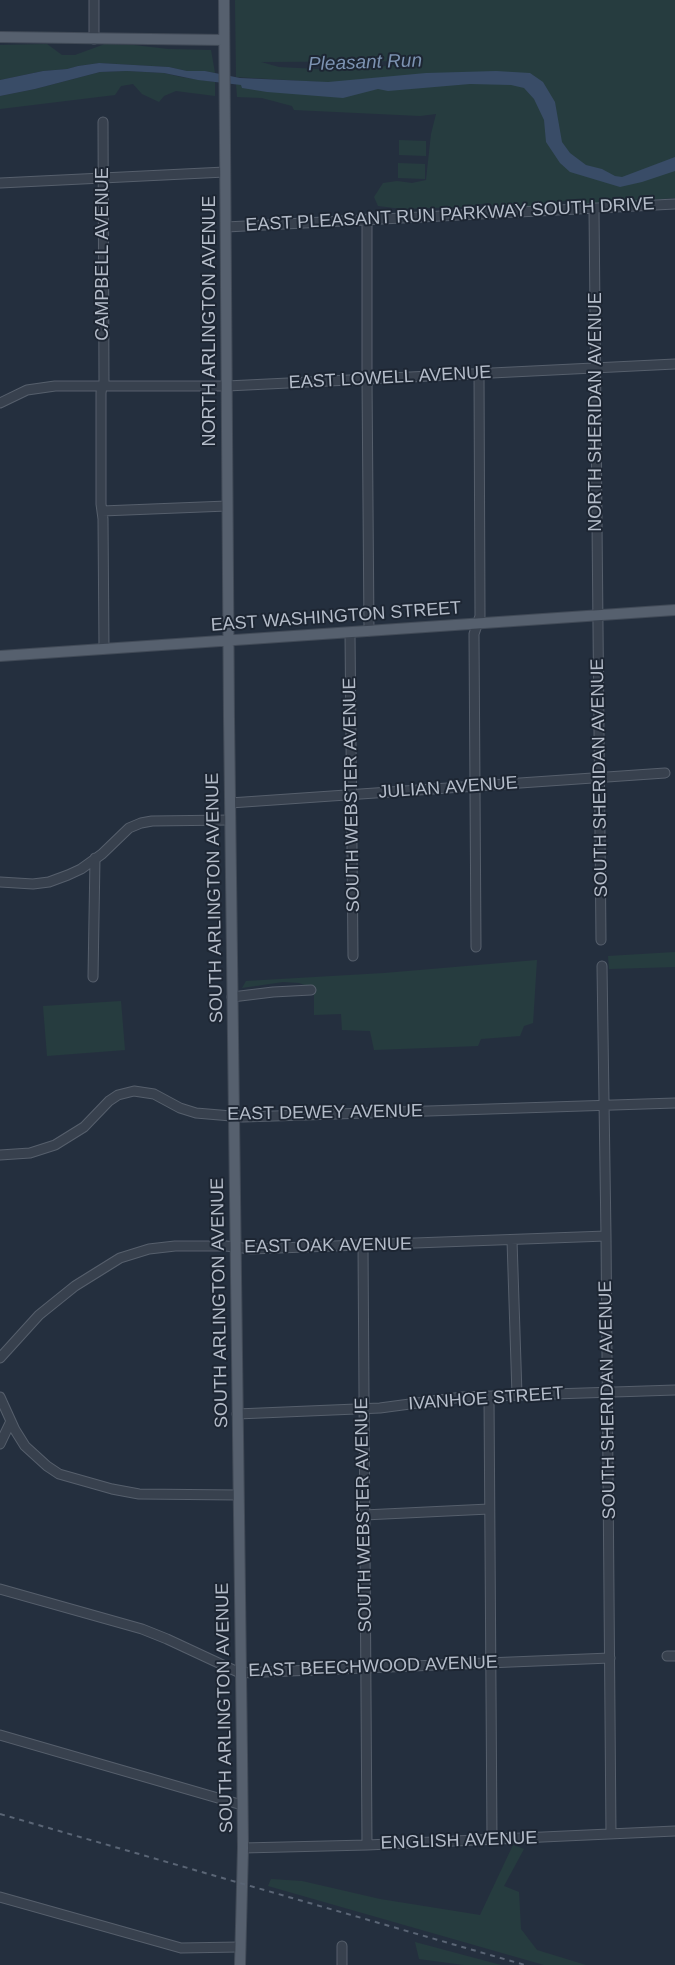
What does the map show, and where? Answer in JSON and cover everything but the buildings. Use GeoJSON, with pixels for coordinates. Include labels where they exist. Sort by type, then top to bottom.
{"type":"FeatureCollection","features":[{"type":"Feature","properties":{"kind":"main road","name":"NORTH ARLINGTON AVENUE"},"geometry":{"type":"LineString","coordinates":[[224,0],[228,641]]}},
{"type":"Feature","properties":{"kind":"main road"},"geometry":{"type":"LineString","coordinates":[[0,37],[224,40]]}},
{"type":"Feature","properties":{"kind":"main road","name":"EAST WASHINGTON STREET"},"geometry":{"type":"LineString","coordinates":[[0,656],[675,610]]}},
{"type":"Feature","properties":{"kind":"main road","name":"SOUTH ARLINGTON AVENUE"},"geometry":{"type":"LineString","coordinates":[[228,641],[243,1848],[240,1965]]}},
{"type":"Feature","properties":{"kind":"street"},"geometry":{"type":"LineString","coordinates":[[94,0],[94,39]]}},
{"type":"Feature","properties":{"kind":"street","name":"CAMPBELL AVENUE"},"geometry":{"type":"LineString","coordinates":[[103,122],[103,386],[101,402],[104,649]]}},
{"type":"Feature","properties":{"kind":"street"},"geometry":{"type":"LineString","coordinates":[[0,183],[225,172]]}},
{"type":"Feature","properties":{"kind":"street","name":"EAST PLEASANT RUN PARKWAY SOUTH DRIVE"},"geometry":{"type":"LineString","coordinates":[[226,226],[675,204]]}},
{"type":"Feature","properties":{"kind":"street","name":"NORTH SHERIDAN AVENUE"},"geometry":{"type":"LineString","coordinates":[[594,208],[598,616]]}},
{"type":"Feature","properties":{"kind":"street"},"geometry":{"type":"LineString","coordinates":[[367,219],[366,379],[369,632]]}},
{"type":"Feature","properties":{"kind":"street","name":"EAST LOWELL AVENUE"},"geometry":{"type":"LineString","coordinates":[[0,403],[32,388],[55,386],[226,386],[675,364]]}},
{"type":"Feature","properties":{"kind":"street"},"geometry":{"type":"LineString","coordinates":[[476,947],[474,634],[480,616],[479,374]]}},
{"type":"Feature","properties":{"kind":"street"},"geometry":{"type":"LineString","coordinates":[[102,511],[227,506]]}},
{"type":"Feature","properties":{"kind":"street","name":"SOUTH SHERIDAN AVENUE"},"geometry":{"type":"LineString","coordinates":[[598,616],[601,940]]}},
{"type":"Feature","properties":{"kind":"street","name":"SOUTH WEBSTER AVENUE"},"geometry":{"type":"LineString","coordinates":[[350,633],[353,956]]}},
{"type":"Feature","properties":{"kind":"street","name":"JULIAN AVENUE"},"geometry":{"type":"LineString","coordinates":[[230,803],[665,773]]}},
{"type":"Feature","properties":{"kind":"street"},"geometry":{"type":"LineString","coordinates":[[0,882],[26,885],[49,882],[81,869],[125,831],[142,823],[152,821],[230,820]]}},
{"type":"Feature","properties":{"kind":"street"},"geometry":{"type":"LineString","coordinates":[[93,977],[95,858]]}},
{"type":"Feature","properties":{"kind":"street","name":"SOUTH SHERIDAN AVENUE"},"geometry":{"type":"LineString","coordinates":[[602,966],[612,1834]]}},
{"type":"Feature","properties":{"kind":"street"},"geometry":{"type":"LineString","coordinates":[[232,997],[311,990]]}},
{"type":"Feature","properties":{"kind":"street","name":"EAST DEWEY AVENUE"},"geometry":{"type":"LineString","coordinates":[[0,1155],[30,1153],[55,1145],[84,1128],[109,1100],[130,1092],[150,1093],[180,1108],[196,1113],[234,1117],[675,1103]]}},
{"type":"Feature","properties":{"kind":"street","name":"EAST OAK AVENUE"},"geometry":{"type":"LineString","coordinates":[[0,1358],[27,1326],[62,1296],[99,1269],[120,1258],[142,1250],[162,1247],[226,1246],[251,1250],[606,1236]]}},
{"type":"Feature","properties":{"kind":"street"},"geometry":{"type":"LineString","coordinates":[[512,1240],[517,1395]]}},
{"type":"Feature","properties":{"kind":"street","name":"SOUTH WEBSTER AVENUE"},"geometry":{"type":"LineString","coordinates":[[363,1246],[367,1845]]}},
{"type":"Feature","properties":{"kind":"street","name":"IVANHOE STREET"},"geometry":{"type":"LineString","coordinates":[[237,1414],[363,1409],[449,1398],[675,1390]]}},
{"type":"Feature","properties":{"kind":"street"},"geometry":{"type":"LineString","coordinates":[[489,1396],[488,1510],[492,1839]]}},
{"type":"Feature","properties":{"kind":"street"},"geometry":{"type":"LineString","coordinates":[[0,1397],[25,1446],[47,1466],[60,1474],[136,1494],[238,1495]]}},
{"type":"Feature","properties":{"kind":"street"},"geometry":{"type":"LineString","coordinates":[[0,1444],[11,1421]]}},
{"type":"Feature","properties":{"kind":"street"},"geometry":{"type":"LineString","coordinates":[[364,1515],[488,1510]]}},
{"type":"Feature","properties":{"kind":"street","name":"EAST BEECHWOOD AVENUE"},"geometry":{"type":"LineString","coordinates":[[0,1589],[155,1634],[240,1672],[610,1658]]}},
{"type":"Feature","properties":{"kind":"street"},"geometry":{"type":"LineString","coordinates":[[0,1736],[242,1805]]}},
{"type":"Feature","properties":{"kind":"street","name":"ENGLISH AVENUE"},"geometry":{"type":"LineString","coordinates":[[243,1848],[367,1845],[675,1831]]}},
{"type":"Feature","properties":{"kind":"street"},"geometry":{"type":"LineString","coordinates":[[0,1897],[181,1948],[239,1947]]}},
{"type":"Feature","properties":{"kind":"street"},"geometry":{"type":"LineString","coordinates":[[342,1946],[342,1965]]}},
{"type":"Feature","properties":{"kind":"green space"},"geometry":{"type":"Polygon","coordinates":[[[235,0],[675,0],[675,159],[624,179],[615,178],[610,174],[603,179],[624,184],[675,169],[675,198],[572,206],[567,203],[568,200],[549,206],[496,208],[489,203],[461,207],[402,209],[378,206],[374,197],[383,183],[397,181],[412,183],[426,180],[431,134],[436,114],[420,116],[294,110],[292,106],[262,98],[237,97],[236,84],[262,86],[274,91],[343,95],[376,86],[393,88],[422,83],[432,84],[432,75],[336,83],[236,77],[235,0]],[[424,61],[261,62],[279,67],[335,70],[371,68],[424,61]]]}},
{"type":"Feature","properties":{"kind":"green space"},"geometry":{"type":"Polygon","coordinates":[[[47,44],[62,55],[75,55],[105,44],[211,50],[215,73],[187,71],[169,67],[99,63],[43,71],[0,80],[0,45],[47,44]]]}},
{"type":"Feature","properties":{"kind":"green space"},"geometry":{"type":"Polygon","coordinates":[[[100,72],[164,73],[215,82],[215,96],[176,91],[164,96],[159,102],[142,94],[133,84],[121,86],[115,95],[0,109],[0,96],[100,72]]]}},
{"type":"Feature","properties":{"kind":"green space"},"geometry":{"type":"Polygon","coordinates":[[[399,140],[426,141],[426,156],[399,155],[399,140]]]}},
{"type":"Feature","properties":{"kind":"green space"},"geometry":{"type":"Polygon","coordinates":[[[398,163],[425,164],[425,179],[398,178],[398,163]]]}},
{"type":"Feature","properties":{"kind":"green space"},"geometry":{"type":"Polygon","coordinates":[[[675,952],[675,967],[609,969],[608,956],[675,952]]]}},
{"type":"Feature","properties":{"kind":"green space"},"geometry":{"type":"Polygon","coordinates":[[[537,960],[533,1023],[524,1026],[520,1036],[481,1039],[478,1046],[374,1050],[370,1031],[342,1030],[341,1014],[314,1015],[314,988],[299,983],[283,982],[242,988],[246,981],[384,973],[537,960]]]}},
{"type":"Feature","properties":{"kind":"green space"},"geometry":{"type":"Polygon","coordinates":[[[121,1001],[125,1050],[47,1056],[43,1006],[121,1001]]]}},
{"type":"Feature","properties":{"kind":"green space"},"geometry":{"type":"Polygon","coordinates":[[[513,1845],[524,1849],[504,1886],[519,1892],[521,1929],[537,1950],[586,1965],[544,1965],[268,1886],[271,1879],[302,1881],[380,1899],[480,1915],[513,1845]]]}},
{"type":"Feature","properties":{"kind":"green space"},"geometry":{"type":"Polygon","coordinates":[[[415,1942],[501,1965],[464,1965],[419,1959],[415,1942]]]}},
{"type":"Feature","properties":{"kind":"water","name":"Pleasant Run"},"geometry":{"type":"Polygon","coordinates":[[[99,63],[169,67],[187,71],[205,71],[240,78],[328,82],[426,73],[496,71],[530,73],[543,82],[555,102],[562,142],[570,153],[586,165],[622,177],[675,157],[675,171],[620,187],[570,172],[560,163],[546,142],[544,120],[534,99],[524,88],[511,85],[470,84],[388,91],[378,89],[343,98],[267,92],[242,88],[241,85],[198,80],[164,73],[127,71],[100,72],[0,96],[0,80],[43,71],[99,63]]]}},
{"type":"Feature","properties":{"kind":"railway"},"geometry":{"type":"LineString","coordinates":[[0,1814],[525,1965]]}}]}
